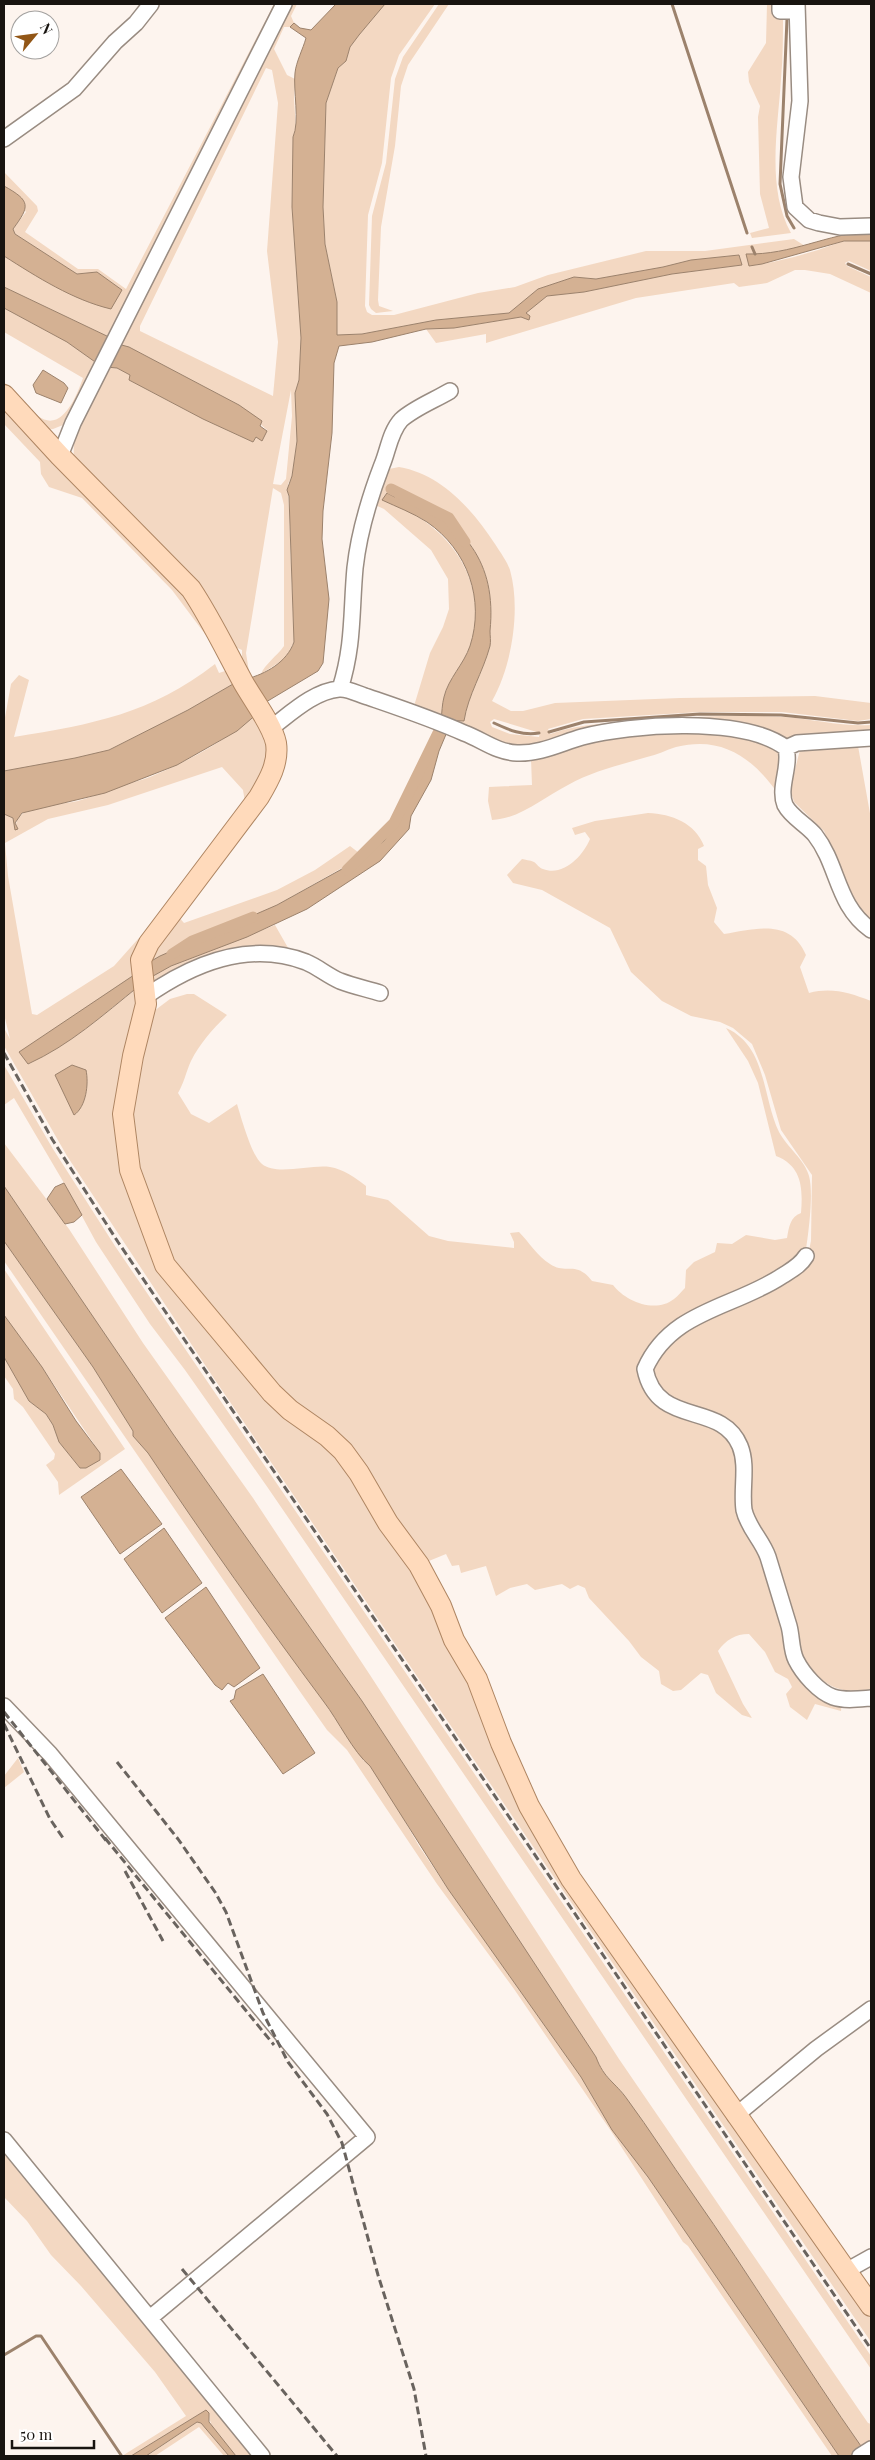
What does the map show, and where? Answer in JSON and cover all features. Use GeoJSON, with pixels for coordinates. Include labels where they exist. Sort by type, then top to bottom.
{"type":"FeatureCollection","features":[{"type":"Feature","properties":{"kind":"main road"},"geometry":{"type":"LineString","coordinates":[[4,395],[60,456],[191,589],[206,611],[276,743],[276,758],[268,782],[245,817],[149,943],[141,960],[144,1016],[126,1096],[123,1114],[124,1133],[136,1189],[165,1264],[272,1393],[290,1410],[327,1436],[343,1451],[359,1473],[388,1523],[414,1558],[427,1580],[454,1640],[477,1680],[514,1774],[549,1843],[571,1879],[871,2306]]}},
{"type":"Feature","properties":{"kind":"street"},"geometry":{"type":"LineString","coordinates":[[4,140],[74,89],[115,42],[136,23],[150,4]]}},
{"type":"Feature","properties":{"kind":"street"},"geometry":{"type":"LineString","coordinates":[[60,456],[73,423],[284,4]]}},
{"type":"Feature","properties":{"kind":"street"},"geometry":{"type":"LineString","coordinates":[[780,7],[797,7],[800,101],[791,177],[795,207],[809,220],[818,223],[840,227],[871,226]]}},
{"type":"Feature","properties":{"kind":"street"},"geometry":{"type":"LineString","coordinates":[[340,689],[349,656],[353,626],[355,569],[361,529],[367,504],[395,428],[407,416],[450,391]]}},
{"type":"Feature","properties":{"kind":"street"},"geometry":{"type":"LineString","coordinates":[[266,721],[340,689],[403,709],[454,729],[498,750],[517,753],[538,751],[582,737],[645,727],[735,729],[762,735],[786,748],[789,758],[783,795],[786,806],[816,836],[846,904],[858,919],[871,930]]}},
{"type":"Feature","properties":{"kind":"street"},"geometry":{"type":"LineString","coordinates":[[786,748],[797,743],[871,738]]}},
{"type":"Feature","properties":{"kind":"street"},"geometry":{"type":"LineString","coordinates":[[143,982],[184,972],[223,957],[286,956],[308,963],[340,980],[380,993]]}},
{"type":"Feature","properties":{"kind":"street"},"geometry":{"type":"LineString","coordinates":[[806,1256],[796,1268],[758,1290],[698,1314],[686,1321],[657,1349],[645,1369],[648,1382],[653,1390],[667,1404],[684,1412],[716,1421],[727,1429],[739,1445],[744,1474],[743,1495],[746,1520],[764,1546],[799,1664],[811,1680],[828,1694],[842,1699],[871,1698]]}},
{"type":"Feature","properties":{"kind":"street"},"geometry":{"type":"LineString","coordinates":[[4,1706],[50,1754],[367,2137],[150,2318]]}},
{"type":"Feature","properties":{"kind":"street"},"geometry":{"type":"LineString","coordinates":[[736,2116],[816,2049],[871,2009]]}},
{"type":"Feature","properties":{"kind":"street"},"geometry":{"type":"LineString","coordinates":[[4,2140],[262,2456]]}},
{"type":"Feature","properties":{"kind":"street"},"geometry":{"type":"LineString","coordinates":[[846,2271],[871,2257]]}},
{"type":"Feature","properties":{"kind":"street"},"geometry":{"type":"LineString","coordinates":[[860,2456],[871,2449]]}},
{"type":"Feature","properties":{"kind":"shaded area"},"geometry":{"type":"Polygon","coordinates":[[[274,4],[280,4],[111,338],[4,287],[4,256],[63,290],[97,272],[77,274],[15,234],[13,229],[26,212],[12,191],[4,186],[4,172],[37,206],[38,211],[25,232],[78,269],[98,269],[126,289],[274,4]]]}},
{"type":"Feature","properties":{"kind":"shaded area"},"geometry":{"type":"Polygon","coordinates":[[[288,4],[297,4],[291,16],[294,23],[290,27],[284,27],[274,49],[287,75],[295,79],[296,131],[293,137],[292,207],[301,338],[299,380],[295,393],[297,441],[292,476],[288,484],[294,642],[286,658],[261,674],[284,646],[284,505],[281,493],[273,488],[246,653],[250,678],[242,669],[242,650],[235,647],[74,461],[74,447],[75,435],[83,412],[106,367],[117,368],[130,375],[129,380],[203,419],[253,442],[256,437],[267,430],[239,405],[129,347],[118,344],[288,4]],[[266,68],[140,326],[140,331],[273,396],[278,342],[267,251],[278,103],[272,70],[266,68]],[[291,390],[273,484],[281,485],[286,479],[292,416],[291,390]]]}},
{"type":"Feature","properties":{"kind":"shaded area"},"geometry":{"type":"Polygon","coordinates":[[[336,4],[385,4],[350,47],[346,61],[338,68],[326,103],[323,207],[325,244],[337,302],[337,335],[362,334],[436,320],[509,313],[538,289],[574,277],[596,279],[691,260],[739,255],[742,265],[672,274],[584,292],[547,296],[526,313],[530,316],[529,320],[521,317],[454,328],[426,329],[372,342],[339,346],[334,363],[332,433],[323,511],[322,539],[329,599],[323,663],[318,671],[261,705],[246,679],[261,674],[275,666],[286,656],[294,642],[289,496],[287,490],[292,476],[297,441],[295,393],[299,380],[301,338],[292,207],[293,137],[296,123],[295,73],[306,38],[290,27],[294,23],[300,28],[311,30],[336,4]]]}},
{"type":"Feature","properties":{"kind":"shaded area"},"geometry":{"type":"Polygon","coordinates":[[[385,4],[435,4],[399,55],[391,78],[382,163],[368,215],[365,306],[367,312],[372,315],[394,315],[478,293],[515,287],[548,275],[646,251],[705,251],[794,239],[805,246],[764,254],[749,266],[792,257],[844,241],[857,239],[871,241],[871,271],[849,261],[845,263],[847,266],[871,277],[871,293],[830,274],[795,270],[767,283],[739,287],[734,283],[636,298],[486,343],[486,334],[436,343],[426,329],[454,328],[521,317],[547,296],[584,292],[672,274],[742,265],[739,255],[691,260],[596,279],[574,277],[538,289],[509,313],[436,320],[362,334],[337,335],[337,302],[325,243],[323,207],[326,103],[338,68],[346,61],[350,47],[385,4]]]}},
{"type":"Feature","properties":{"kind":"shaded area"},"geometry":{"type":"Polygon","coordinates":[[[439,4],[449,4],[408,65],[401,86],[395,146],[381,227],[378,300],[379,306],[393,311],[376,313],[369,305],[372,216],[386,163],[395,79],[403,57],[439,4]]]}},
{"type":"Feature","properties":{"kind":"shaded area"},"geometry":{"type":"Polygon","coordinates":[[[767,4],[778,4],[783,14],[782,63],[776,137],[776,177],[778,197],[791,233],[752,238],[750,233],[769,228],[760,194],[758,117],[760,106],[749,82],[748,72],[766,43],[767,4]]]}},
{"type":"Feature","properties":{"kind":"shaded area"},"geometry":{"type":"Polygon","coordinates":[[[4,186],[19,196],[25,205],[23,215],[13,229],[15,234],[77,274],[97,272],[122,290],[111,309],[69,294],[42,280],[4,256],[4,186]]]}},
{"type":"Feature","properties":{"kind":"shaded area"},"geometry":{"type":"Polygon","coordinates":[[[871,231],[871,241],[844,241],[762,264],[749,266],[746,254],[779,251],[839,236],[871,231]]]}},
{"type":"Feature","properties":{"kind":"shaded area"},"geometry":{"type":"Polygon","coordinates":[[[4,287],[111,338],[98,364],[67,342],[4,308],[4,287]]]}},
{"type":"Feature","properties":{"kind":"shaded area"},"geometry":{"type":"Polygon","coordinates":[[[4,308],[67,342],[98,364],[68,423],[45,430],[4,385],[4,382],[38,416],[47,420],[54,420],[67,410],[77,394],[83,378],[4,332],[4,308]]]}},
{"type":"Feature","properties":{"kind":"shaded area"},"geometry":{"type":"Polygon","coordinates":[[[118,344],[129,347],[239,405],[262,421],[260,426],[267,431],[262,441],[256,437],[253,442],[203,419],[129,380],[130,375],[117,368],[106,367],[118,344]]]}},
{"type":"Feature","properties":{"kind":"shaded area"},"geometry":{"type":"Polygon","coordinates":[[[43,370],[64,383],[68,388],[61,403],[36,393],[33,385],[43,370]]]}},
{"type":"Feature","properties":{"kind":"shaded area"},"geometry":{"type":"Polygon","coordinates":[[[4,404],[180,590],[199,615],[208,638],[172,590],[82,498],[49,487],[41,474],[40,462],[4,424],[4,404]]]}},
{"type":"Feature","properties":{"kind":"shaded area"},"geometry":{"type":"Polygon","coordinates":[[[399,467],[414,471],[442,485],[466,506],[476,518],[507,563],[510,570],[515,602],[513,637],[505,671],[492,701],[511,711],[523,711],[555,703],[680,698],[815,696],[871,703],[871,719],[858,721],[782,712],[700,712],[583,719],[548,729],[550,734],[562,730],[610,723],[699,717],[750,716],[784,717],[850,725],[871,725],[871,735],[787,740],[699,724],[517,751],[454,721],[464,721],[490,646],[491,606],[488,585],[481,565],[472,548],[459,532],[425,505],[404,494],[395,497],[387,493],[426,522],[445,539],[464,566],[474,596],[474,629],[470,646],[446,690],[441,720],[414,706],[430,653],[443,627],[449,609],[448,579],[431,550],[384,509],[373,504],[389,469],[399,467]],[[494,719],[490,722],[492,727],[510,734],[539,737],[540,733],[494,719]]]}},
{"type":"Feature","properties":{"kind":"shaded area"},"geometry":{"type":"Polygon","coordinates":[[[387,493],[395,497],[398,493],[404,494],[444,518],[472,548],[482,565],[488,584],[491,606],[490,644],[464,721],[441,720],[446,690],[467,653],[474,629],[474,594],[469,577],[463,561],[441,533],[422,519],[382,500],[387,493]]]}},
{"type":"Feature","properties":{"kind":"shaded area"},"geometry":{"type":"Polygon","coordinates":[[[215,664],[219,673],[225,671],[231,678],[240,680],[188,710],[109,750],[75,759],[4,771],[4,723],[11,684],[19,675],[29,680],[14,737],[96,721],[144,706],[191,681],[215,664]]]}},
{"type":"Feature","properties":{"kind":"shaded area"},"geometry":{"type":"Polygon","coordinates":[[[240,680],[258,713],[237,731],[177,765],[105,793],[22,813],[15,823],[18,829],[15,830],[13,818],[4,814],[4,771],[109,750],[188,710],[240,680]]]}},
{"type":"Feature","properties":{"kind":"shaded area"},"geometry":{"type":"Polygon","coordinates":[[[258,713],[273,761],[246,808],[243,790],[222,767],[108,805],[48,819],[5,843],[8,876],[32,1014],[37,1015],[114,966],[138,939],[153,928],[137,973],[20,1053],[28,1064],[58,1048],[86,1029],[139,986],[124,1078],[152,1248],[330,1447],[405,1551],[451,1646],[503,1762],[871,2319],[871,2342],[213,1377],[67,1156],[4,1046],[4,1028],[10,1039],[4,1014],[4,814],[13,818],[15,829],[18,820],[31,809],[78,801],[150,777],[207,749],[258,713]]]}},
{"type":"Feature","properties":{"kind":"shaded area"},"geometry":{"type":"Polygon","coordinates":[[[439,728],[447,732],[439,751],[431,780],[411,816],[409,829],[380,861],[307,909],[247,937],[171,966],[146,980],[146,964],[160,956],[277,905],[351,864],[384,841],[404,810],[410,792],[439,728]]]}},
{"type":"Feature","properties":{"kind":"shaded area"},"geometry":{"type":"Polygon","coordinates":[[[701,731],[755,738],[784,753],[779,795],[759,771],[736,753],[723,747],[693,744],[676,747],[597,772],[577,780],[522,812],[502,819],[492,820],[488,801],[489,787],[532,785],[531,759],[600,738],[701,731]]]}},
{"type":"Feature","properties":{"kind":"shaded area"},"geometry":{"type":"Polygon","coordinates":[[[801,746],[858,746],[871,819],[871,922],[856,911],[824,831],[794,802],[791,792],[792,781],[801,746]]]}},
{"type":"Feature","properties":{"kind":"shaded area"},"geometry":{"type":"Polygon","coordinates":[[[648,813],[666,815],[682,821],[695,831],[700,838],[704,846],[698,849],[698,860],[706,866],[708,885],[717,908],[714,922],[724,934],[771,929],[791,935],[799,943],[806,955],[800,967],[809,993],[817,991],[841,992],[871,1001],[871,1693],[849,1691],[833,1686],[819,1677],[804,1661],[750,1519],[743,1445],[700,1413],[659,1391],[652,1372],[656,1360],[679,1333],[806,1264],[811,1241],[812,1175],[781,1130],[765,1075],[752,1044],[733,1028],[720,1022],[691,1016],[662,1001],[631,972],[610,928],[542,890],[513,883],[507,875],[522,859],[532,861],[550,871],[565,868],[583,852],[590,839],[585,832],[575,835],[572,828],[595,821],[648,813]]]}},
{"type":"Feature","properties":{"kind":"shaded area"},"geometry":{"type":"Polygon","coordinates":[[[350,846],[363,856],[277,905],[236,924],[219,928],[146,964],[177,915],[184,923],[277,890],[315,870],[350,846]]]}},
{"type":"Feature","properties":{"kind":"shaded area"},"geometry":{"type":"Polygon","coordinates":[[[275,925],[291,953],[276,951],[157,985],[146,980],[171,966],[275,925]]]}},
{"type":"Feature","properties":{"kind":"shaded area"},"geometry":{"type":"Polygon","coordinates":[[[137,973],[139,986],[72,1039],[28,1064],[19,1052],[137,973]]]}},
{"type":"Feature","properties":{"kind":"shaded area"},"geometry":{"type":"Polygon","coordinates":[[[194,994],[227,1015],[198,1048],[178,1093],[191,1114],[209,1123],[237,1104],[254,1154],[262,1164],[276,1169],[330,1167],[340,1170],[366,1186],[366,1195],[388,1200],[429,1236],[448,1241],[514,1248],[514,1242],[510,1233],[519,1232],[537,1253],[550,1264],[556,1267],[581,1271],[592,1281],[613,1285],[625,1296],[641,1304],[650,1305],[666,1303],[674,1299],[685,1288],[686,1270],[694,1262],[715,1252],[717,1243],[732,1244],[746,1235],[775,1240],[787,1238],[792,1220],[801,1213],[802,1195],[799,1179],[796,1172],[785,1160],[776,1156],[758,1083],[748,1061],[726,1028],[739,1036],[749,1047],[762,1074],[779,1132],[804,1164],[809,1176],[811,1204],[805,1256],[674,1330],[646,1382],[733,1437],[742,1495],[763,1547],[794,1660],[842,1700],[841,1711],[815,1704],[807,1720],[790,1707],[786,1694],[792,1687],[788,1679],[775,1672],[765,1652],[749,1634],[731,1638],[718,1651],[743,1704],[752,1718],[742,1715],[716,1693],[708,1675],[701,1673],[681,1690],[673,1691],[661,1684],[659,1671],[641,1657],[629,1641],[589,1598],[585,1588],[578,1585],[570,1589],[562,1584],[535,1590],[527,1584],[510,1588],[496,1596],[486,1566],[461,1573],[459,1565],[452,1566],[446,1554],[424,1563],[295,1409],[180,1280],[128,1139],[146,1017],[170,999],[194,994]]]}},
{"type":"Feature","properties":{"kind":"shaded area"},"geometry":{"type":"Polygon","coordinates":[[[4,1065],[53,1149],[115,1246],[871,2356],[871,2369],[268,1488],[185,1370],[150,1324],[96,1242],[14,1098],[4,1105],[4,1065]]]}},
{"type":"Feature","properties":{"kind":"shaded area"},"geometry":{"type":"Polygon","coordinates":[[[72,1065],[86,1070],[87,1076],[84,1101],[74,1115],[55,1075],[72,1065]]]}},
{"type":"Feature","properties":{"kind":"shaded area"},"geometry":{"type":"Polygon","coordinates":[[[4,1143],[69,1229],[143,1343],[253,1498],[619,2059],[868,2423],[871,2424],[871,2443],[863,2449],[644,2122],[603,2070],[362,1701],[173,1434],[4,1186],[4,1143]]]}},
{"type":"Feature","properties":{"kind":"shaded area"},"geometry":{"type":"Polygon","coordinates":[[[64,1183],[82,1215],[74,1222],[65,1224],[47,1199],[55,1187],[64,1183]]]}},
{"type":"Feature","properties":{"kind":"shaded area"},"geometry":{"type":"Polygon","coordinates":[[[4,1186],[173,1434],[362,1701],[603,2070],[644,2122],[863,2449],[851,2456],[839,2456],[648,2177],[612,2130],[581,2077],[448,1889],[370,1766],[352,1744],[329,1709],[234,1578],[148,1453],[133,1436],[133,1431],[93,1367],[4,1241],[4,1186]]]}},
{"type":"Feature","properties":{"kind":"shaded area"},"geometry":{"type":"Polygon","coordinates":[[[4,1241],[93,1367],[133,1431],[133,1436],[148,1453],[252,1603],[341,1725],[363,1760],[370,1766],[388,1792],[419,1846],[448,1889],[581,2077],[612,2130],[648,2177],[839,2456],[832,2456],[688,2246],[683,2242],[611,2131],[514,1989],[437,1884],[347,1750],[327,1730],[301,1693],[4,1261],[4,1241]]]}},
{"type":"Feature","properties":{"kind":"shaded area"},"geometry":{"type":"Polygon","coordinates":[[[4,1269],[125,1449],[59,1495],[58,1482],[46,1465],[54,1459],[55,1454],[23,1407],[14,1399],[13,1389],[4,1376],[4,1357],[29,1401],[46,1414],[53,1425],[59,1442],[80,1468],[94,1444],[4,1315],[4,1269]]]}},
{"type":"Feature","properties":{"kind":"shaded area"},"geometry":{"type":"Polygon","coordinates":[[[4,1315],[100,1453],[100,1460],[86,1468],[80,1468],[59,1442],[53,1425],[46,1414],[29,1401],[4,1357],[4,1315]]]}},
{"type":"Feature","properties":{"kind":"shaded area"},"geometry":{"type":"Polygon","coordinates":[[[121,1469],[162,1524],[120,1554],[81,1497],[121,1469]]]}},
{"type":"Feature","properties":{"kind":"shaded area"},"geometry":{"type":"Polygon","coordinates":[[[164,1528],[202,1583],[162,1613],[124,1559],[164,1528]]]}},
{"type":"Feature","properties":{"kind":"shaded area"},"geometry":{"type":"Polygon","coordinates":[[[206,1587],[260,1668],[234,1687],[228,1683],[222,1690],[215,1685],[165,1618],[206,1587]]]}},
{"type":"Feature","properties":{"kind":"shaded area"},"geometry":{"type":"Polygon","coordinates":[[[263,1674],[315,1753],[283,1774],[230,1701],[234,1699],[236,1690],[263,1674]]]}},
{"type":"Feature","properties":{"kind":"shaded area"},"geometry":{"type":"Polygon","coordinates":[[[18,1758],[24,1772],[4,1788],[4,1776],[18,1758]]]}},
{"type":"Feature","properties":{"kind":"shaded area"},"geometry":{"type":"Polygon","coordinates":[[[4,2150],[254,2456],[236,2456],[215,2431],[209,2413],[206,2410],[131,2456],[122,2456],[186,2416],[155,2372],[81,2286],[51,2255],[27,2221],[4,2197],[4,2150]]]}},
{"type":"Feature","properties":{"kind":"shaded area"},"geometry":{"type":"Polygon","coordinates":[[[206,2410],[209,2413],[209,2422],[236,2456],[229,2456],[201,2423],[197,2422],[146,2456],[131,2456],[206,2410]]]}},
{"type":"Feature","properties":{"kind":"shaded area"},"geometry":{"type":"Polygon","coordinates":[[[197,2422],[201,2423],[229,2456],[224,2456],[199,2427],[155,2456],[147,2456],[197,2422]]]}},
{"type":"Feature","properties":{"kind":"waterway"},"geometry":{"type":"LineString","coordinates":[[672,4],[747,233]]}},
{"type":"Feature","properties":{"kind":"waterway"},"geometry":{"type":"LineString","coordinates":[[787,19],[780,184],[787,216],[794,228]]}},
{"type":"Feature","properties":{"kind":"waterway"},"geometry":{"type":"LineString","coordinates":[[752,247],[755,254]]}},
{"type":"Feature","properties":{"kind":"waterway"},"geometry":{"type":"LineString","coordinates":[[848,264],[871,274]]}},
{"type":"Feature","properties":{"kind":"waterway"},"geometry":{"type":"LineString","coordinates":[[391,489],[449,518],[465,542]]}},
{"type":"Feature","properties":{"kind":"waterway"},"geometry":{"type":"LineString","coordinates":[[549,732],[584,722],[700,714],[781,715],[858,723],[871,722]]}},
{"type":"Feature","properties":{"kind":"waterway"},"geometry":{"type":"LineString","coordinates":[[494,723],[522,733],[539,733]]}},
{"type":"Feature","properties":{"kind":"waterway"},"geometry":{"type":"LineString","coordinates":[[347,870],[394,823],[439,731]]}},
{"type":"Feature","properties":{"kind":"waterway"},"geometry":{"type":"LineString","coordinates":[[172,954],[192,941],[253,917]]}},
{"type":"Feature","properties":{"kind":"waterway"},"geometry":{"type":"LineString","coordinates":[[4,2355],[36,2336],[41,2336],[121,2455]]}},
{"type":"Feature","properties":{"kind":"railway"},"geometry":{"type":"LineString","coordinates":[[4,1053],[52,1139],[118,1242],[871,2349]]}},
{"type":"Feature","properties":{"kind":"railway"},"geometry":{"type":"LineString","coordinates":[[4,1712],[108,1843]]}},
{"type":"Feature","properties":{"kind":"railway"},"geometry":{"type":"LineString","coordinates":[[4,1724],[50,1819],[63,1838]]}},
{"type":"Feature","properties":{"kind":"railway"},"geometry":{"type":"LineString","coordinates":[[117,1762],[178,1839],[215,1892],[226,1912],[263,2013],[288,2062],[327,2114],[342,2143],[378,2275],[414,2389],[426,2456]]}},
{"type":"Feature","properties":{"kind":"railway"},"geometry":{"type":"LineString","coordinates":[[105,1838],[274,2045]]}},
{"type":"Feature","properties":{"kind":"railway"},"geometry":{"type":"LineString","coordinates":[[125,1871],[163,1941]]}},
{"type":"Feature","properties":{"kind":"railway"},"geometry":{"type":"LineString","coordinates":[[182,2269],[337,2456]]}}]}
